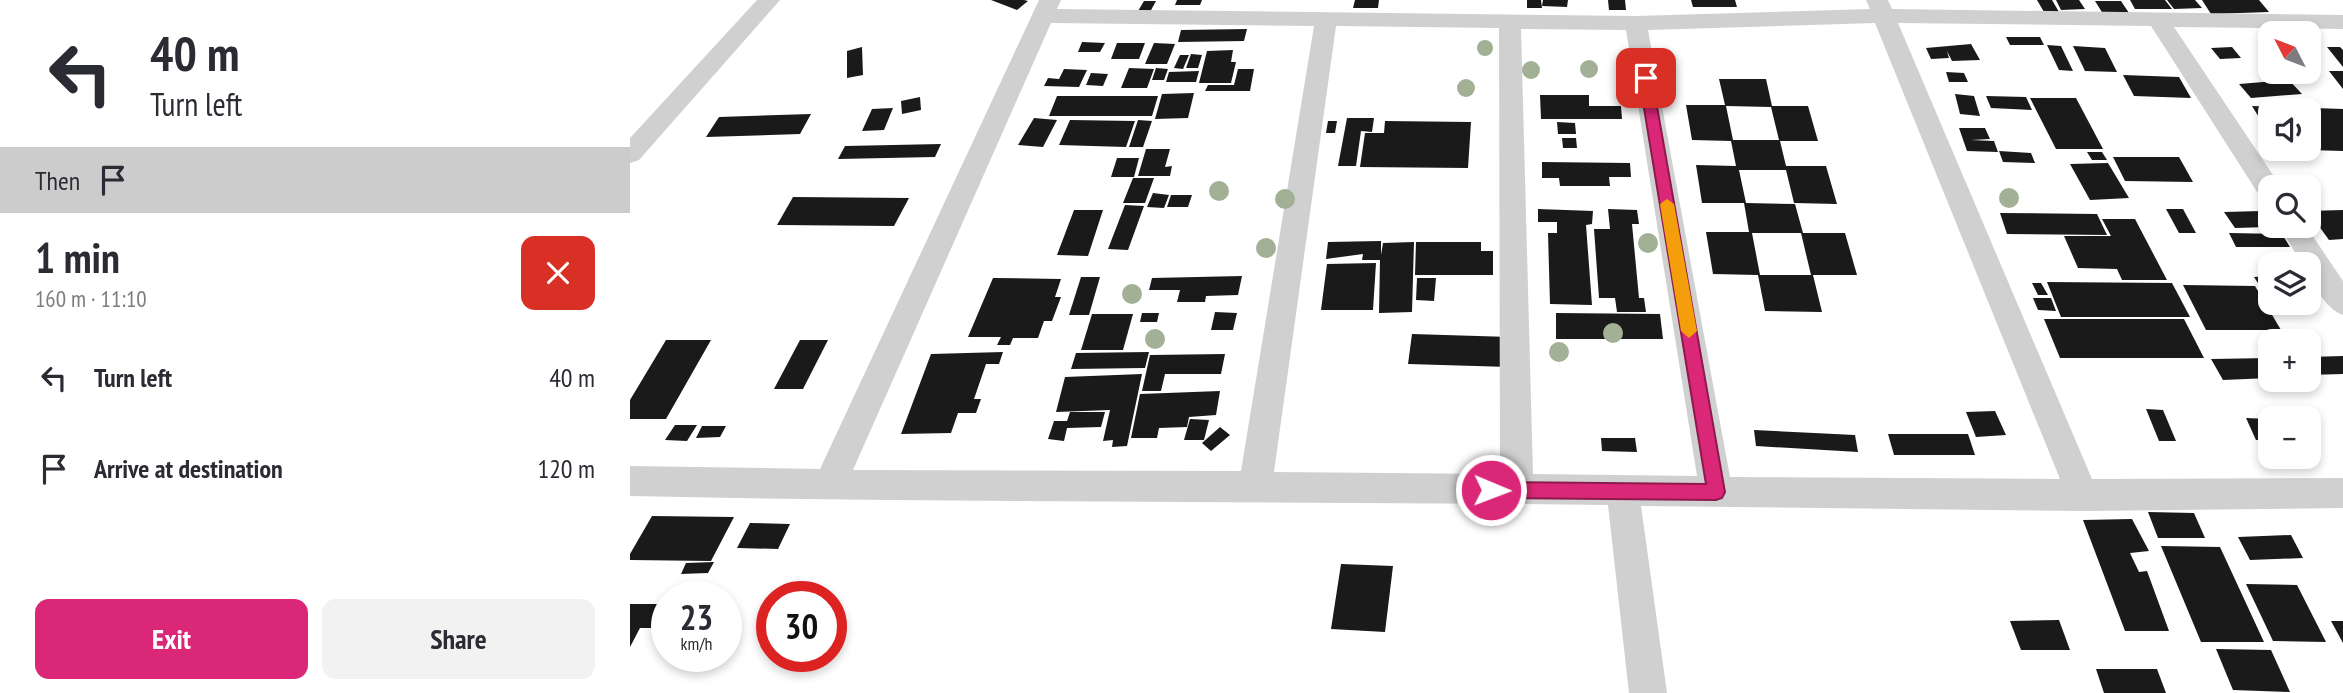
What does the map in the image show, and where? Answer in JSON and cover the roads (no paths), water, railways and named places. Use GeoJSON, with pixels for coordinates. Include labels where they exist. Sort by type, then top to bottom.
{"type":"FeatureCollection","features":[{"type":"Feature","properties":{"kind":"street"},"geometry":{"type":"LineString","coordinates":[[630,154],[769,0]]}},
{"type":"Feature","properties":{"kind":"street"},"geometry":{"type":"LineString","coordinates":[[829,486],[1046,8],[1326,19],[1636,23],[1880,8],[2158,19],[2343,22]]}},
{"type":"Feature","properties":{"kind":"street"},"geometry":{"type":"LineString","coordinates":[[1880,8],[2083,496]]}},
{"type":"Feature","properties":{"kind":"street"},"geometry":{"type":"LineString","coordinates":[[1255,487],[1326,19]]}},
{"type":"Feature","properties":{"kind":"street"},"geometry":{"type":"LineString","coordinates":[[2158,19],[2260,175]]}},
{"type":"Feature","properties":{"kind":"street"},"geometry":{"type":"LineString","coordinates":[[1510,21],[1517,490]]}},
{"type":"Feature","properties":{"kind":"street"},"geometry":{"type":"LineString","coordinates":[[1636,23],[1716,492]]}},
{"type":"Feature","properties":{"kind":"street"},"geometry":{"type":"LineString","coordinates":[[2300,238],[2343,304]]}},
{"type":"Feature","properties":{"kind":"street"},"geometry":{"type":"LineString","coordinates":[[630,481],[829,486],[1255,487],[2083,496],[2343,494]]}},
{"type":"Feature","properties":{"kind":"street"},"geometry":{"type":"LineString","coordinates":[[1623,492],[1648,693]]}}]}
